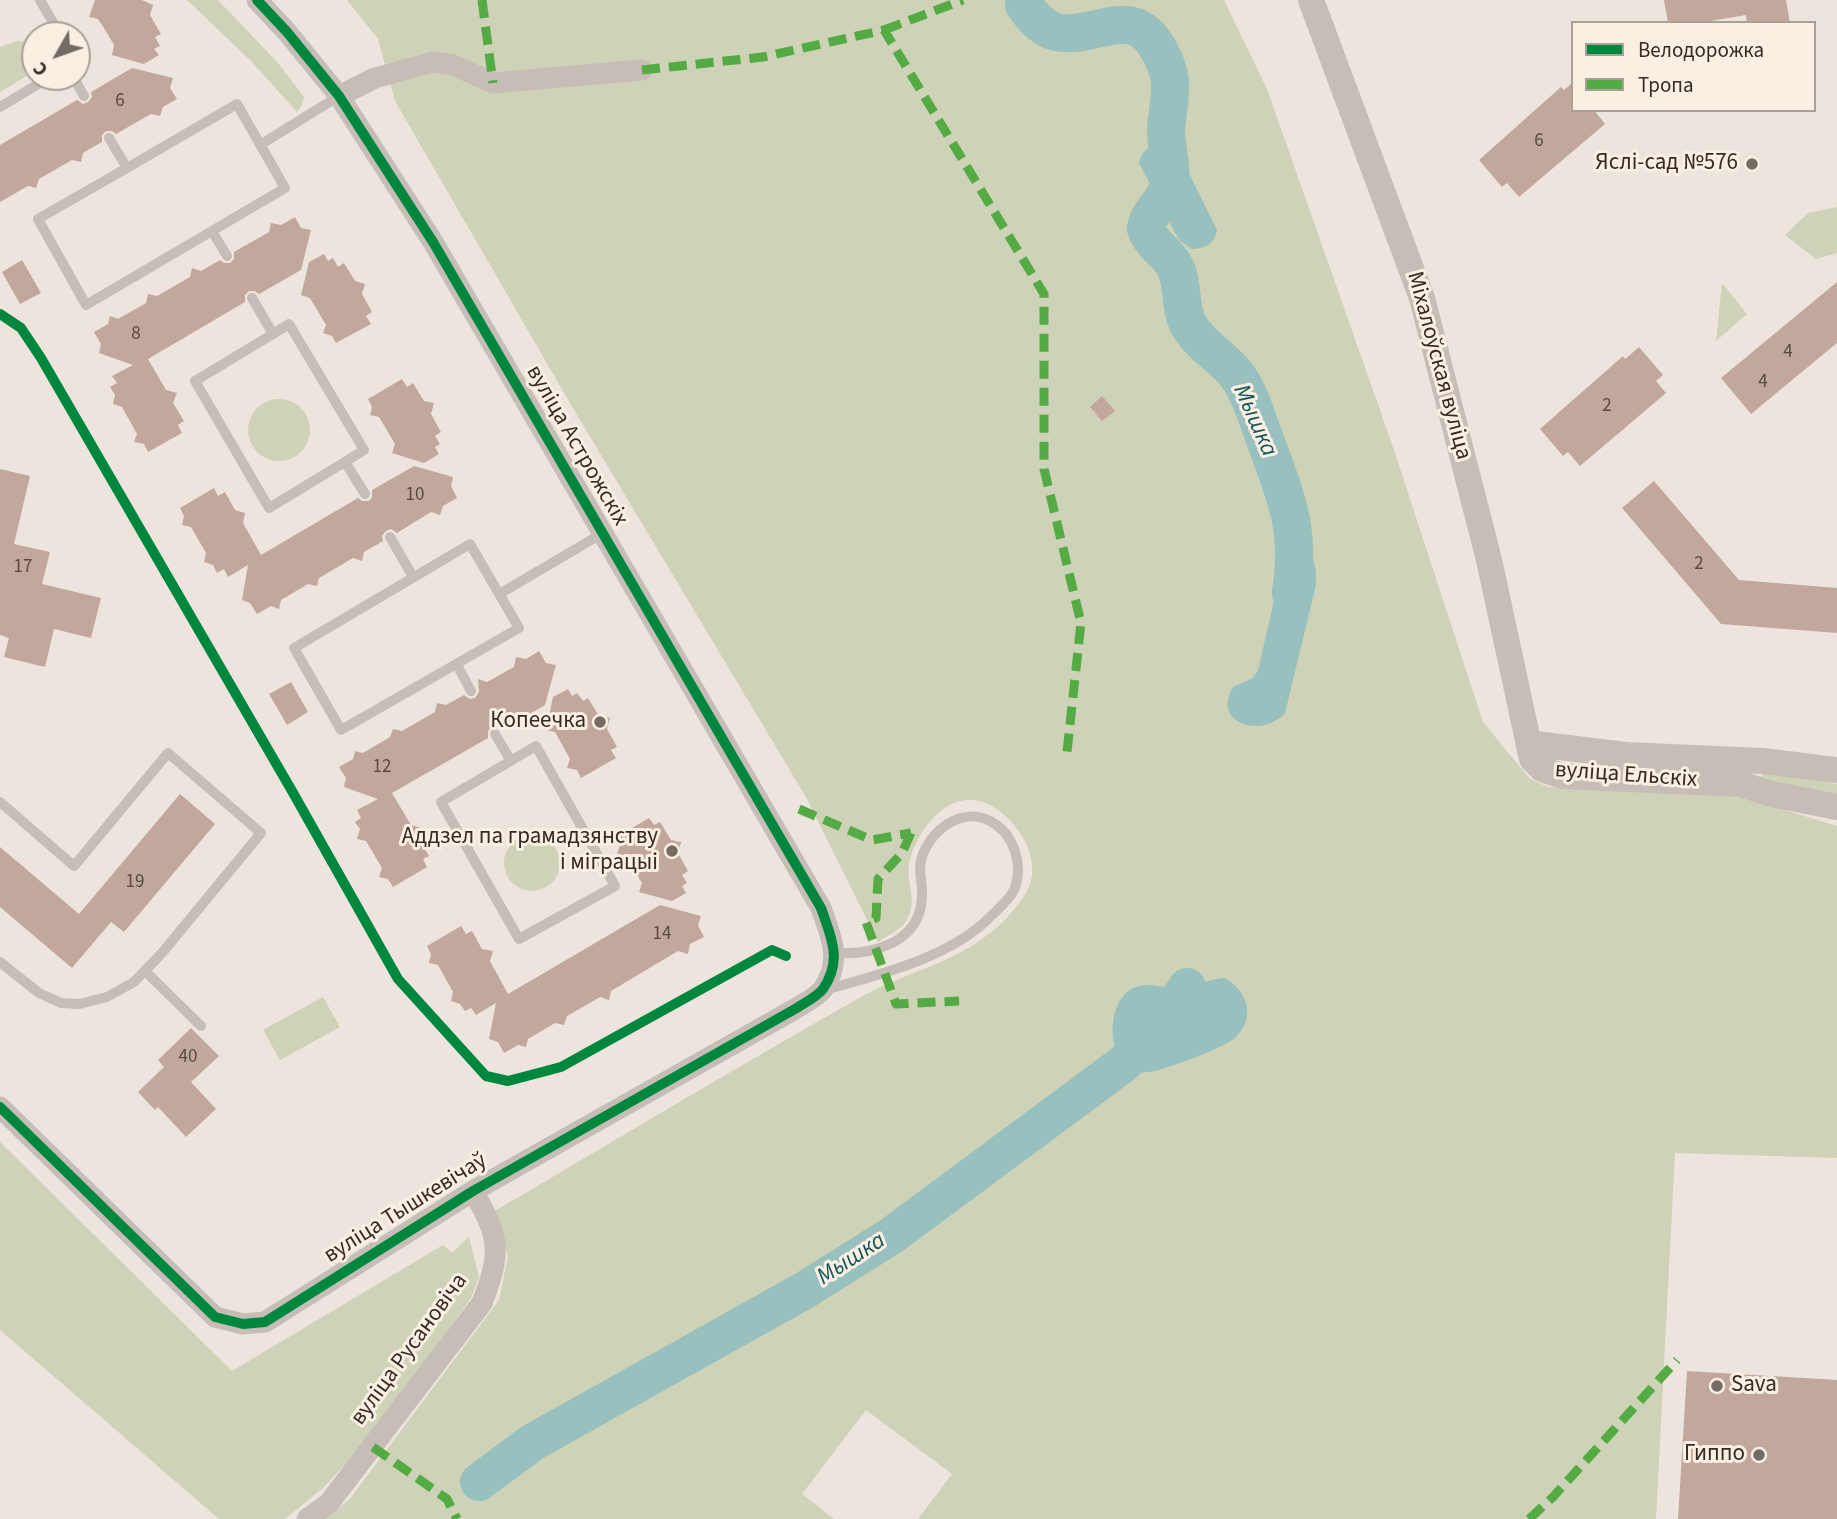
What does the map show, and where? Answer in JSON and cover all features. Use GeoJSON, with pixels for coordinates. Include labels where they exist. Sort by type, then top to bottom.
{"type":"FeatureCollection","features":[{"type":"Feature","properties":{"kind":"street","name":"вуліца Астрожскіх"},"geometry":{"type":"LineString","coordinates":[[257,0],[339,96],[433,242],[821,908],[835,953]]}},
{"type":"Feature","properties":{"kind":"street","name":"Міхалоўская вуліца"},"geometry":{"type":"LineString","coordinates":[[1311,0],[1422,298],[1489,560],[1528,743]]}},
{"type":"Feature","properties":{"kind":"street"},"geometry":{"type":"LineString","coordinates":[[339,96],[375,79],[433,62],[453,65],[492,83],[642,70]]}},
{"type":"Feature","properties":{"kind":"street","name":"вуліца Ельскіх"},"geometry":{"type":"LineString","coordinates":[[1837,770],[1763,761],[1625,755],[1528,743],[1531,759],[1542,769],[1562,776],[1741,784],[1771,794],[1837,807]]}},
{"type":"Feature","properties":{"kind":"street"},"geometry":{"type":"LineString","coordinates":[[822,990],[832,968],[835,953]]}},
{"type":"Feature","properties":{"kind":"street","name":"вуліца Тышкевічаў"},"geometry":{"type":"LineString","coordinates":[[0,1107],[215,1317],[243,1325],[265,1322],[473,1191],[795,1009],[822,990]]}},
{"type":"Feature","properties":{"kind":"street","name":"вуліца Русановіча"},"geometry":{"type":"LineString","coordinates":[[307,1519],[329,1503],[482,1303],[494,1272],[496,1250],[486,1214],[473,1191]]}},
{"type":"Feature","properties":{"kind":"lane"},"geometry":{"type":"LineString","coordinates":[[40,0],[52,21]]}},
{"type":"Feature","properties":{"kind":"lane"},"geometry":{"type":"LineString","coordinates":[[0,107],[27,91]]}},
{"type":"Feature","properties":{"kind":"lane"},"geometry":{"type":"LineString","coordinates":[[81,91],[84,96]]}},
{"type":"Feature","properties":{"kind":"lane"},"geometry":{"type":"LineString","coordinates":[[260,145],[339,96]]}},
{"type":"Feature","properties":{"kind":"lane"},"geometry":{"type":"LineString","coordinates":[[236,104],[285,188],[86,305],[38,219],[127,168],[236,104]]}},
{"type":"Feature","properties":{"kind":"lane"},"geometry":{"type":"LineString","coordinates":[[109,138],[127,168]]}},
{"type":"Feature","properties":{"kind":"lane"},"geometry":{"type":"LineString","coordinates":[[212,231],[227,256]]}},
{"type":"Feature","properties":{"kind":"lane"},"geometry":{"type":"LineString","coordinates":[[252,298],[273,334]]}},
{"type":"Feature","properties":{"kind":"lane"},"geometry":{"type":"LineString","coordinates":[[289,324],[364,450],[345,462],[269,508],[195,381],[289,324]]}},
{"type":"Feature","properties":{"kind":"lane"},"geometry":{"type":"LineString","coordinates":[[345,462],[365,494]]}},
{"type":"Feature","properties":{"kind":"lane"},"geometry":{"type":"LineString","coordinates":[[501,593],[603,533]]}},
{"type":"Feature","properties":{"kind":"lane"},"geometry":{"type":"LineString","coordinates":[[390,537],[413,577]]}},
{"type":"Feature","properties":{"kind":"lane"},"geometry":{"type":"LineString","coordinates":[[470,544],[501,593],[519,628],[341,730],[294,648],[470,544]]}},
{"type":"Feature","properties":{"kind":"lane"},"geometry":{"type":"LineString","coordinates":[[457,665],[471,691]]}},
{"type":"Feature","properties":{"kind":"lane"},"geometry":{"type":"LineString","coordinates":[[495,734],[511,761]]}},
{"type":"Feature","properties":{"kind":"lane"},"geometry":{"type":"LineString","coordinates":[[536,746],[615,886],[519,939],[441,802],[511,761],[536,746]]}},
{"type":"Feature","properties":{"kind":"lane"},"geometry":{"type":"LineString","coordinates":[[0,802],[74,866],[168,753],[261,833],[162,953],[134,982],[107,997],[79,1004],[61,1003],[38,993],[0,962]]}},
{"type":"Feature","properties":{"kind":"lane"},"geometry":{"type":"LineString","coordinates":[[822,990],[885,973],[940,950],[979,928],[1013,891],[1017,872],[1016,852],[1009,837],[990,821],[972,816],[958,817],[939,831],[921,861],[923,896],[920,913],[912,927],[893,944],[877,951],[835,953]]}},
{"type":"Feature","properties":{"kind":"lane"},"geometry":{"type":"LineString","coordinates":[[145,971],[201,1026]]}},
{"type":"Feature","properties":{"kind":"green space"},"geometry":{"type":"Polygon","coordinates":[[[187,0],[218,0],[278,63],[304,97],[297,112],[252,62],[187,0]]]}},
{"type":"Feature","properties":{"kind":"green space"},"geometry":{"type":"Polygon","coordinates":[[[347,0],[1224,0],[1267,89],[1393,447],[1483,722],[1530,779],[1548,787],[1723,791],[1837,826],[1837,1158],[1675,1153],[1656,1519],[918,1519],[952,1474],[866,1410],[802,1494],[834,1519],[325,1519],[349,1500],[499,1300],[508,1256],[493,1212],[863,996],[972,946],[1010,915],[1028,889],[1032,877],[1030,853],[1025,841],[1000,811],[976,800],[962,800],[949,805],[927,824],[913,851],[909,864],[912,906],[907,920],[878,942],[807,799],[574,410],[395,101],[378,39],[347,0]]]}},
{"type":"Feature","properties":{"kind":"green space"},"geometry":{"type":"Polygon","coordinates":[[[21,41],[21,79],[0,92],[0,47],[21,41]]]}},
{"type":"Feature","properties":{"kind":"green space"},"geometry":{"type":"Polygon","coordinates":[[[1837,207],[1837,253],[1816,259],[1785,235],[1808,213],[1837,207]]]}},
{"type":"Feature","properties":{"kind":"green space"},"geometry":{"type":"Polygon","coordinates":[[[1722,283],[1747,314],[1716,341],[1722,283]]]}},
{"type":"Feature","properties":{"kind":"green space"},"geometry":{"type":"Polygon","coordinates":[[[279,399],[301,408],[310,430],[301,452],[279,461],[257,452],[248,430],[257,408],[279,399]]]}},
{"type":"Feature","properties":{"kind":"green space"},"geometry":{"type":"Polygon","coordinates":[[[1768,771],[1837,784],[1837,799],[1765,787],[1760,777],[1768,771]]]}},
{"type":"Feature","properties":{"kind":"green space"},"geometry":{"type":"Polygon","coordinates":[[[532,835],[543,837],[552,843],[558,852],[558,874],[552,883],[543,889],[532,891],[521,889],[512,883],[506,874],[504,863],[506,852],[512,843],[521,837],[532,835]]]}},
{"type":"Feature","properties":{"kind":"green space"},"geometry":{"type":"Polygon","coordinates":[[[323,997],[340,1027],[280,1060],[263,1030],[323,997]]]}},
{"type":"Feature","properties":{"kind":"green space"},"geometry":{"type":"Polygon","coordinates":[[[0,1142],[232,1371],[443,1245],[452,1253],[469,1237],[479,1277],[471,1298],[370,1438],[323,1488],[285,1519],[219,1519],[0,1330],[0,1142]]]}},
{"type":"Feature","properties":{"kind":"water"},"geometry":{"type":"Polygon","coordinates":[[[1153,146],[1170,149],[1184,163],[1217,230],[1208,245],[1191,249],[1179,240],[1139,163],[1143,153],[1153,146]]]}},
{"type":"Feature","properties":{"kind":"water"},"geometry":{"type":"Polygon","coordinates":[[[1293,540],[1300,541],[1311,555],[1316,572],[1316,585],[1285,713],[1264,725],[1242,724],[1229,710],[1228,700],[1233,687],[1253,678],[1258,671],[1286,547],[1293,540]]]}},
{"type":"Feature","properties":{"kind":"water"},"geometry":{"type":"Polygon","coordinates":[[[1225,978],[1239,990],[1246,1004],[1246,1020],[1237,1036],[1209,1052],[1149,1072],[1135,1071],[1124,1064],[1113,1040],[1113,1025],[1122,998],[1131,989],[1147,985],[1180,988],[1225,978]]]}},
{"type":"Feature","properties":{"kind":"building"},"geometry":{"type":"Polygon","coordinates":[[[95,0],[142,0],[153,5],[150,15],[161,34],[155,37],[160,46],[154,49],[159,55],[144,64],[112,55],[114,45],[107,33],[98,19],[89,17],[95,0]]]}},
{"type":"Feature","properties":{"kind":"building"},"geometry":{"type":"Polygon","coordinates":[[[1664,0],[1786,0],[1790,21],[1747,21],[1746,15],[1711,21],[1668,21],[1664,0]]]}},
{"type":"Feature","properties":{"kind":"building"},"geometry":{"type":"Polygon","coordinates":[[[132,68],[173,78],[170,88],[177,99],[163,107],[160,116],[151,114],[116,134],[106,131],[102,135],[102,142],[83,153],[81,162],[72,160],[39,179],[36,188],[28,186],[0,202],[0,145],[77,100],[83,104],[88,102],[92,97],[91,92],[132,68]]]}},
{"type":"Feature","properties":{"kind":"building"},"geometry":{"type":"Polygon","coordinates":[[[1571,84],[1571,112],[1596,112],[1605,124],[1519,197],[1507,183],[1502,187],[1479,160],[1561,87],[1564,90],[1571,84]]]}},
{"type":"Feature","properties":{"kind":"building"},"geometry":{"type":"Polygon","coordinates":[[[295,217],[301,228],[311,230],[301,270],[259,294],[249,291],[245,295],[245,302],[148,359],[166,390],[177,393],[173,403],[184,421],[178,425],[182,433],[148,452],[144,444],[134,442],[137,434],[122,407],[113,404],[115,395],[110,387],[117,383],[112,376],[133,365],[99,353],[101,344],[94,332],[108,324],[110,316],[118,319],[146,303],[148,294],[157,296],[190,277],[192,268],[201,271],[220,260],[230,263],[234,259],[234,252],[269,232],[271,223],[281,225],[295,217]]]}},
{"type":"Feature","properties":{"kind":"building"},"geometry":{"type":"Polygon","coordinates":[[[324,254],[328,261],[333,258],[338,267],[344,263],[355,281],[365,284],[362,294],[372,312],[366,316],[371,324],[336,343],[332,336],[323,333],[326,325],[310,298],[301,295],[309,262],[324,254]]]}},
{"type":"Feature","properties":{"kind":"building"},"geometry":{"type":"Polygon","coordinates":[[[22,260],[41,293],[20,304],[2,272],[22,260]]]}},
{"type":"Feature","properties":{"kind":"building"},"geometry":{"type":"Polygon","coordinates":[[[1837,282],[1837,343],[1751,414],[1721,378],[1837,282]]]}},
{"type":"Feature","properties":{"kind":"building"},"geometry":{"type":"Polygon","coordinates":[[[1639,347],[1663,375],[1656,381],[1666,393],[1580,466],[1568,452],[1563,456],[1540,429],[1623,356],[1625,359],[1639,347]]]}},
{"type":"Feature","properties":{"kind":"building"},"geometry":{"type":"Polygon","coordinates":[[[402,379],[407,387],[413,383],[424,401],[434,403],[431,414],[441,432],[435,436],[440,444],[435,447],[439,454],[424,463],[392,453],[395,444],[379,417],[370,415],[372,407],[368,399],[402,379]]]}},
{"type":"Feature","properties":{"kind":"building"},"geometry":{"type":"Polygon","coordinates":[[[1102,396],[1115,411],[1102,421],[1090,407],[1102,396]]]}},
{"type":"Feature","properties":{"kind":"building"},"geometry":{"type":"Polygon","coordinates":[[[414,466],[453,477],[451,486],[457,498],[443,506],[440,515],[431,512],[397,533],[391,529],[386,531],[382,536],[383,541],[364,552],[362,561],[353,558],[319,578],[317,586],[308,584],[281,600],[279,609],[271,606],[257,614],[250,603],[242,600],[248,565],[228,577],[224,569],[217,573],[213,565],[204,562],[206,553],[191,527],[182,525],[184,516],[180,508],[214,488],[218,496],[225,492],[235,510],[245,513],[243,523],[261,555],[358,498],[369,501],[372,490],[414,466]]]}},
{"type":"Feature","properties":{"kind":"building"},"geometry":{"type":"Polygon","coordinates":[[[0,469],[30,476],[14,544],[50,552],[42,584],[101,598],[91,638],[54,629],[45,667],[4,657],[9,638],[0,635],[0,469]]]}},
{"type":"Feature","properties":{"kind":"building"},"geometry":{"type":"Polygon","coordinates":[[[1654,481],[1739,580],[1837,588],[1837,633],[1721,624],[1622,508],[1654,481]]]}},
{"type":"Feature","properties":{"kind":"building"},"geometry":{"type":"Polygon","coordinates":[[[539,651],[546,663],[556,665],[545,705],[502,730],[492,727],[488,731],[488,738],[392,793],[411,825],[421,828],[418,837],[429,856],[423,859],[427,867],[393,887],[388,879],[379,877],[382,868],[366,841],[357,839],[360,829],[355,822],[361,818],[357,810],[378,799],[344,787],[346,778],[339,767],[353,759],[355,751],[363,753],[390,737],[393,729],[402,731],[435,712],[437,703],[446,705],[464,695],[470,699],[475,698],[479,692],[478,679],[487,682],[514,667],[516,657],[526,659],[539,651]]]}},
{"type":"Feature","properties":{"kind":"building"},"geometry":{"type":"Polygon","coordinates":[[[291,682],[308,712],[287,725],[269,694],[291,682]]]}},
{"type":"Feature","properties":{"kind":"building"},"geometry":{"type":"Polygon","coordinates":[[[568,689],[572,696],[577,693],[583,701],[588,698],[599,716],[610,718],[607,729],[617,747],[611,750],[616,758],[581,778],[577,770],[567,768],[570,759],[555,732],[546,730],[553,697],[568,689]]]}},
{"type":"Feature","properties":{"kind":"building"},"geometry":{"type":"Polygon","coordinates":[[[180,794],[215,824],[124,932],[111,922],[72,968],[0,907],[0,847],[79,914],[180,794]]]}},
{"type":"Feature","properties":{"kind":"building"},"geometry":{"type":"Polygon","coordinates":[[[649,818],[654,825],[660,822],[671,840],[681,842],[678,853],[688,871],[682,875],[687,883],[682,886],[686,893],[672,901],[639,892],[642,883],[626,856],[617,854],[620,845],[615,838],[649,818]]]}},
{"type":"Feature","properties":{"kind":"building"},"geometry":{"type":"Polygon","coordinates":[[[660,905],[701,916],[698,925],[704,937],[690,944],[688,954],[678,951],[611,991],[609,1000],[600,997],[567,1016],[564,1025],[555,1023],[528,1039],[526,1047],[518,1045],[504,1053],[498,1042],[489,1039],[496,1003],[476,1015],[471,1008],[465,1011],[460,1004],[451,1001],[453,992],[438,965],[429,963],[431,954],[427,946],[461,926],[466,934],[472,931],[482,949],[493,951],[490,961],[508,994],[660,905]]]}},
{"type":"Feature","properties":{"kind":"building"},"geometry":{"type":"Polygon","coordinates":[[[191,1028],[219,1056],[191,1082],[216,1109],[186,1137],[158,1107],[155,1110],[138,1092],[164,1067],[158,1060],[191,1028]]]}},
{"type":"Feature","properties":{"kind":"building","name":"Гиппо"},"geometry":{"type":"Polygon","coordinates":[[[1687,1371],[1837,1380],[1837,1519],[1678,1519],[1687,1371]]]}},
{"type":"Feature","properties":{"kind":"waterway","name":"Мышка"},"geometry":{"type":"LineString","coordinates":[[1024,5],[1040,23],[1055,32],[1075,33],[1115,25],[1139,28],[1150,37],[1164,59],[1170,82],[1166,130],[1170,181],[1166,194],[1147,223],[1146,229],[1175,267],[1188,324],[1199,339],[1239,378],[1253,407],[1285,496],[1293,531],[1294,570],[1291,593]]}},
{"type":"Feature","properties":{"kind":"waterway","name":"Мышка"},"geometry":{"type":"LineString","coordinates":[[479,1482],[533,1442],[805,1290],[891,1236],[1123,1064],[1164,1024],[1187,987]]}},
{"type":"Feature","properties":{"kind":"marked path"},"geometry":{"type":"LineString","coordinates":[[482,0],[493,83]]}},
{"type":"Feature","properties":{"kind":"marked path"},"geometry":{"type":"LineString","coordinates":[[884,30],[963,0]]}},
{"type":"Feature","properties":{"kind":"marked path"},"geometry":{"type":"LineString","coordinates":[[642,70],[763,57],[884,30],[1044,294],[1044,469],[1081,623],[1067,752]]}},
{"type":"Feature","properties":{"kind":"marked path"},"geometry":{"type":"LineString","coordinates":[[799,809],[872,840],[911,833]]}},
{"type":"Feature","properties":{"kind":"marked path"},"geometry":{"type":"LineString","coordinates":[[911,833],[902,853],[878,879],[876,918],[866,922],[896,1004],[959,1001]]}},
{"type":"Feature","properties":{"kind":"marked path"},"geometry":{"type":"LineString","coordinates":[[1529,1519],[1553,1497],[1677,1360]]}},
{"type":"Feature","properties":{"kind":"marked path"},"geometry":{"type":"LineString","coordinates":[[373,1447],[447,1499],[457,1519]]}},
{"type":"Feature","properties":{"kind":"cycle path"},"geometry":{"type":"LineString","coordinates":[[0,1107],[215,1317],[243,1324],[265,1322],[473,1191],[810,1000],[823,989],[833,968],[833,948],[821,908],[433,242],[339,96],[257,0]]}},
{"type":"Feature","properties":{"kind":"cycle path"},"geometry":{"type":"LineString","coordinates":[[0,314],[21,328],[41,358],[398,979],[486,1076],[508,1081],[561,1067],[772,950],[786,956]]}},
{"type":"Feature","properties":{"kind":"place","name":"Яслі-сад №576"},"geometry":{"type":"Point","coordinates":[1752,164]}},
{"type":"Feature","properties":{"kind":"place","name":"Копеечка"},"geometry":{"type":"Point","coordinates":[600,722]}},
{"type":"Feature","properties":{"kind":"place","name":"Аддзел па грамадзянству і міграцыі"},"geometry":{"type":"Point","coordinates":[672,851]}},
{"type":"Feature","properties":{"kind":"place","name":"Sava"},"geometry":{"type":"Point","coordinates":[1717,1386]}},
{"type":"Feature","properties":{"kind":"place","name":"Гиппо"},"geometry":{"type":"Point","coordinates":[1759,1455]}}]}
